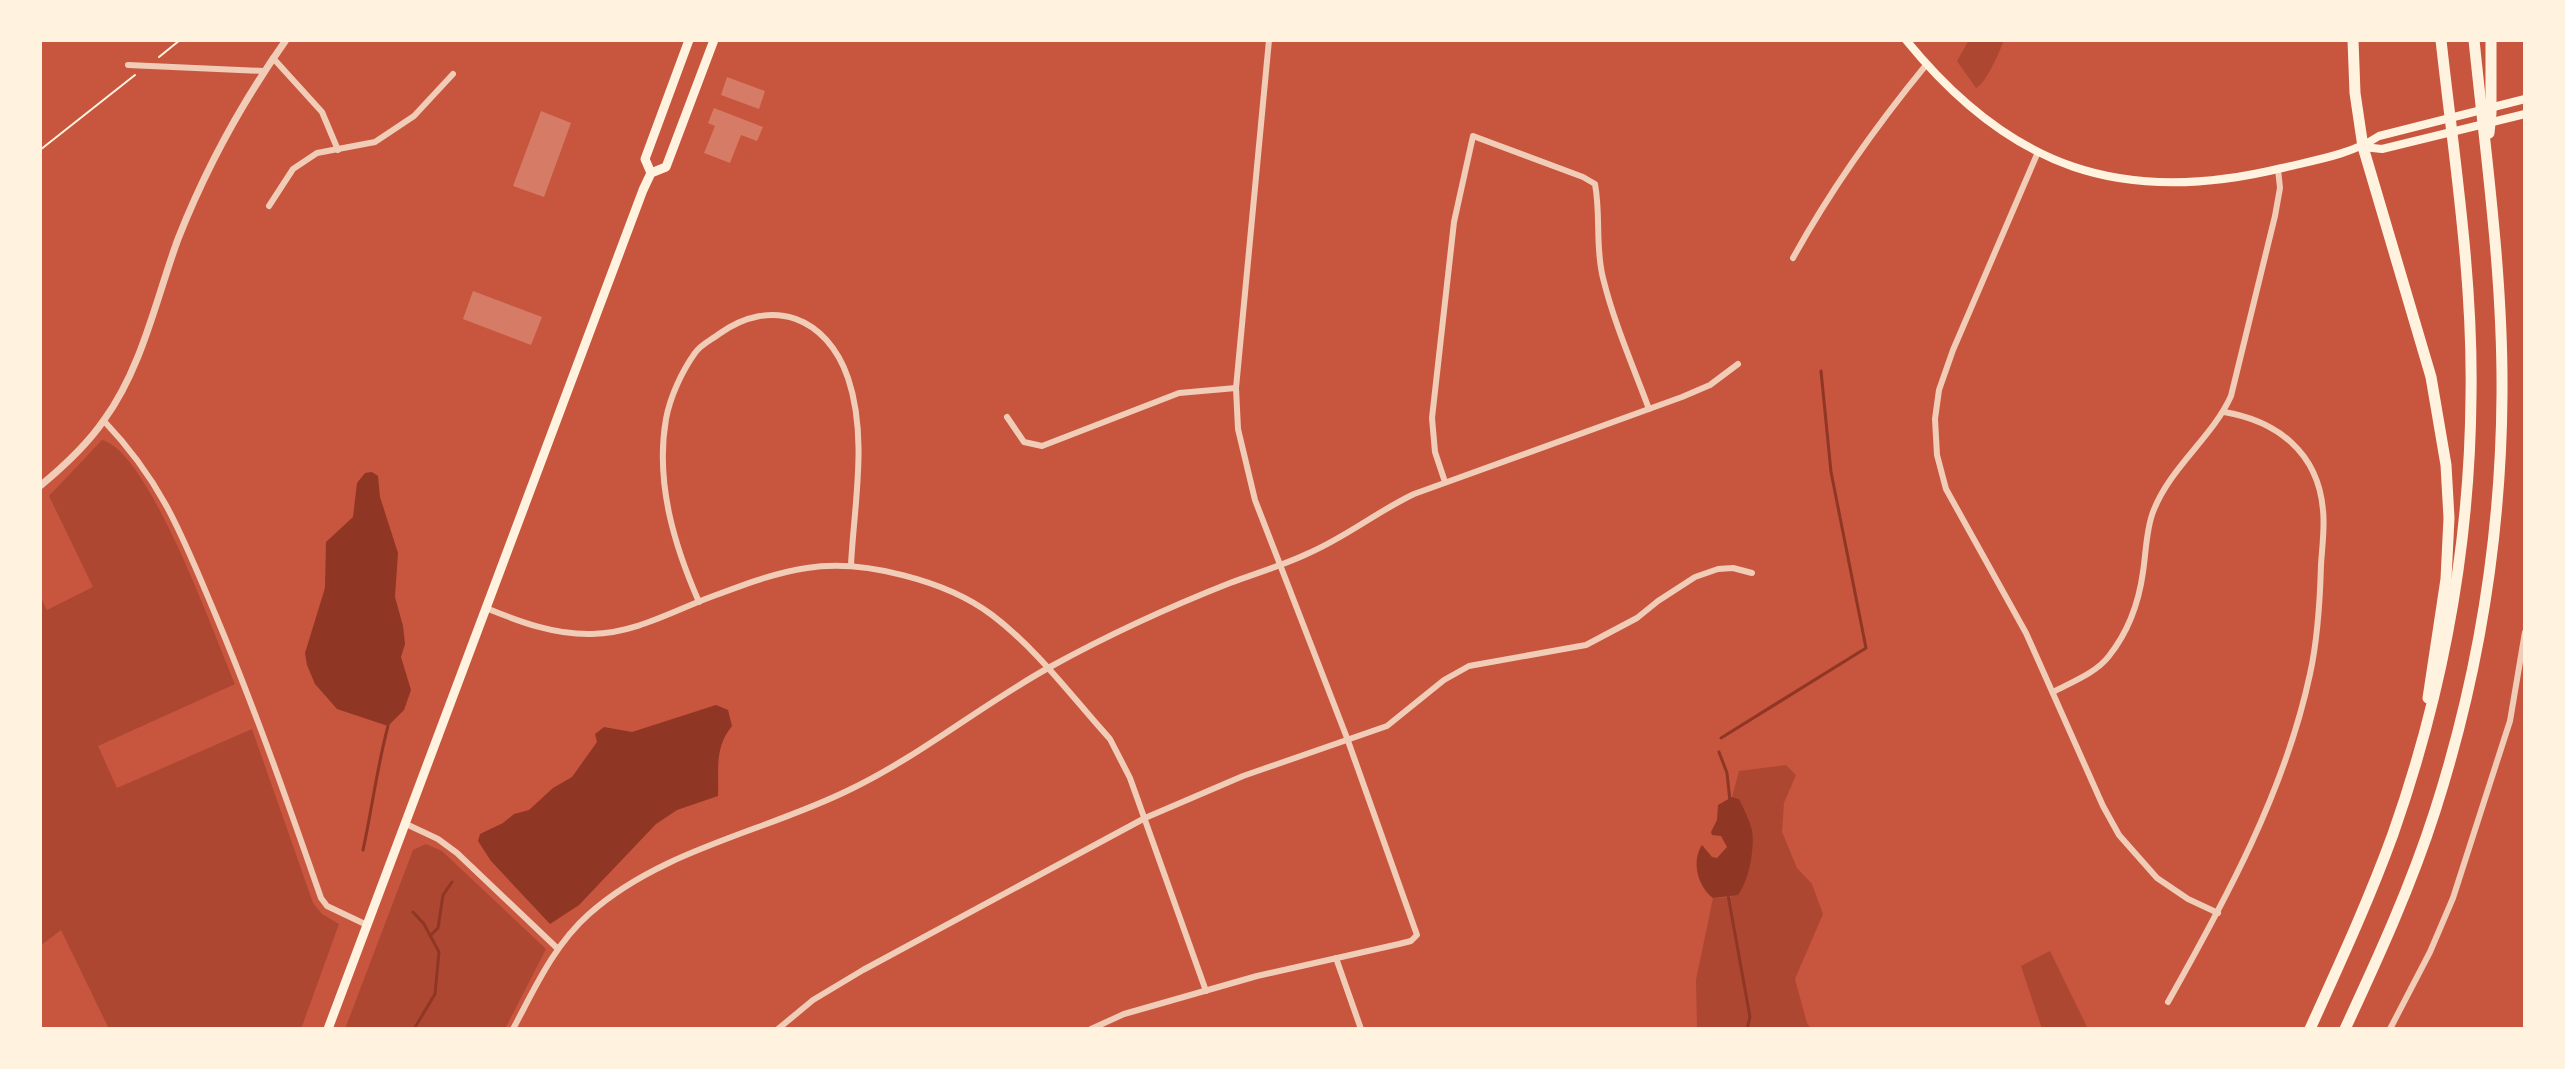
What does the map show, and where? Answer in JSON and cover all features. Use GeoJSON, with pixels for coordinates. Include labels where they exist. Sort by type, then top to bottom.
{"type":"FeatureCollection","features":[{"type":"Feature","properties":{"kind":"highway"},"geometry":{"type":"LineString","coordinates":[[2353,40],[2355,93],[2363,147],[2431,377],[2446,465],[2449,518],[2446,579],[2442,620],[2429,679],[2427,726]]}},
{"type":"Feature","properties":{"kind":"highway"},"geometry":{"type":"LineString","coordinates":[[2310,1029],[2347,948],[2392,835],[2427,726],[2449,633],[2460,564],[2471,405],[2464,251],[2441,40]]}},
{"type":"Feature","properties":{"kind":"highway"},"geometry":{"type":"LineString","coordinates":[[2345,1029],[2400,906],[2435,811],[2468,690],[2487,596],[2499,489],[2502,394],[2498,275],[2474,40]]}},
{"type":"Feature","properties":{"kind":"highway"},"geometry":{"type":"LineString","coordinates":[[2486,153],[2491,113],[2491,40]]}},
{"type":"Feature","properties":{"kind":"main road"},"geometry":{"type":"LineString","coordinates":[[328,1029],[651,173],[645,159],[689,40]]}},
{"type":"Feature","properties":{"kind":"main road"},"geometry":{"type":"LineString","coordinates":[[651,173],[666,167],[714,40]]}},
{"type":"Feature","properties":{"kind":"main road"},"geometry":{"type":"LineString","coordinates":[[1906,40],[1926,65],[1972,110],[1997,129],[2038,152],[2076,168],[2133,182],[2203,182],[2278,169],[2363,147],[2379,136],[2523,100]]}},
{"type":"Feature","properties":{"kind":"main road"},"geometry":{"type":"LineString","coordinates":[[2363,147],[2382,149],[2524,115]]}},
{"type":"Feature","properties":{"kind":"street"},"geometry":{"type":"LineString","coordinates":[[40,486],[62,468],[104,421],[119,395],[140,349],[203,179],[237,114],[286,40]]}},
{"type":"Feature","properties":{"kind":"street"},"geometry":{"type":"LineString","coordinates":[[1091,1029],[1124,1014],[1411,941],[1417,935],[1347,738],[1255,500],[1243,460],[1236,388],[1269,40]]}},
{"type":"Feature","properties":{"kind":"street"},"geometry":{"type":"LineString","coordinates":[[273,58],[322,112],[338,150]]}},
{"type":"Feature","properties":{"kind":"street"},"geometry":{"type":"LineString","coordinates":[[128,65],[263,71]]}},
{"type":"Feature","properties":{"kind":"street"},"geometry":{"type":"LineString","coordinates":[[1793,258],[1825,201],[1890,109],[1926,65]]}},
{"type":"Feature","properties":{"kind":"street"},"geometry":{"type":"LineString","coordinates":[[269,206],[293,169],[317,153],[375,142],[414,116],[453,74]]}},
{"type":"Feature","properties":{"kind":"street"},"geometry":{"type":"LineString","coordinates":[[1445,482],[1435,452],[1432,418],[1454,222],[1473,136],[1595,184],[1602,277],[1649,409]]}},
{"type":"Feature","properties":{"kind":"street"},"geometry":{"type":"LineString","coordinates":[[2038,152],[1953,350],[1939,390],[1935,419],[1937,455],[1946,489],[2026,633],[2103,806],[2119,835],[2157,878],[2188,899],[2218,913]]}},
{"type":"Feature","properties":{"kind":"street"},"geometry":{"type":"LineString","coordinates":[[2053,692],[2083,677],[2109,657],[2131,619],[2140,590],[2153,513],[2184,460],[2224,412],[2239,366],[2275,216],[2280,188],[2278,169]]}},
{"type":"Feature","properties":{"kind":"street"},"geometry":{"type":"LineString","coordinates":[[699,602],[683,566],[668,506],[663,455],[666,417],[679,382],[696,350],[730,326],[756,315],[787,315],[817,331],[836,351],[848,377],[858,446],[851,565]]}},
{"type":"Feature","properties":{"kind":"street"},"geometry":{"type":"LineString","coordinates":[[513,1029],[557,948],[590,913],[646,875],[848,791],[888,770],[1047,669],[1106,637],[1328,544],[1394,504],[1445,482],[1710,385],[1738,364]]}},
{"type":"Feature","properties":{"kind":"street"},"geometry":{"type":"LineString","coordinates":[[1007,417],[1024,442],[1042,446],[1179,393],[1236,388]]}},
{"type":"Feature","properties":{"kind":"street"},"geometry":{"type":"LineString","coordinates":[[2168,1002],[2238,873],[2283,765],[2310,673],[2319,608],[2323,510],[2316,480],[2298,449],[2273,427],[2250,417],[2224,412]]}},
{"type":"Feature","properties":{"kind":"street"},"geometry":{"type":"LineString","coordinates":[[104,421],[144,467],[175,519],[249,694],[321,898],[327,906],[367,925]]}},
{"type":"Feature","properties":{"kind":"street"},"geometry":{"type":"LineString","coordinates":[[486,608],[546,629],[593,634],[642,626],[770,576],[809,567],[851,565],[908,578],[966,599],[992,615],[1047,669],[1110,739],[1145,818],[1206,991]]}},
{"type":"Feature","properties":{"kind":"street"},"geometry":{"type":"LineString","coordinates":[[778,1029],[813,1000],[863,970],[1145,818],[1243,776],[1387,726],[1444,680],[1469,666],[1586,645],[1637,618],[1695,577],[1718,569],[1733,568],[1752,573]]}},
{"type":"Feature","properties":{"kind":"street"},"geometry":{"type":"LineString","coordinates":[[2390,1029],[2430,952],[2453,898],[2510,721],[2525,632]]}},
{"type":"Feature","properties":{"kind":"street"},"geometry":{"type":"LineString","coordinates":[[404,823],[438,839],[457,853],[557,948]]}},
{"type":"Feature","properties":{"kind":"street"},"geometry":{"type":"LineString","coordinates":[[1336,958],[1361,1029]]}},
{"type":"Feature","properties":{"kind":"path"},"geometry":{"type":"LineString","coordinates":[[40,150],[180,40]]}},
{"type":"Feature","properties":{"kind":"shaded area"},"geometry":{"type":"Polygon","coordinates":[[[1969,40],[2004,40],[1988,74],[1976,88],[1957,61],[1969,40]]]}},
{"type":"Feature","properties":{"kind":"shaded area"},"geometry":{"type":"Polygon","coordinates":[[[102,440],[120,452],[140,476],[159,510],[197,589],[235,684],[98,746],[117,788],[252,729],[313,903],[322,914],[339,924],[301,1029],[109,1029],[61,930],[40,946],[40,596],[47,610],[93,587],[49,496],[102,440]]]}},
{"type":"Feature","properties":{"kind":"shaded area"},"geometry":{"type":"Polygon","coordinates":[[[372,472],[378,476],[380,497],[398,553],[395,597],[405,644],[401,657],[411,690],[404,710],[388,726],[337,709],[315,684],[305,653],[325,588],[326,542],[353,517],[357,483],[365,473],[372,472]]]}},
{"type":"Feature","properties":{"kind":"shaded area"},"geometry":{"type":"Polygon","coordinates":[[[716,705],[728,710],[732,726],[720,751],[718,796],[677,810],[656,824],[579,905],[550,924],[491,861],[478,841],[480,834],[514,814],[529,810],[553,788],[572,777],[597,742],[595,734],[604,727],[632,732],[716,705]]]}},
{"type":"Feature","properties":{"kind":"shaded area"},"geometry":{"type":"Polygon","coordinates":[[[1786,765],[1796,775],[1784,803],[1782,832],[1797,868],[1812,884],[1823,914],[1795,979],[1811,1029],[1697,1029],[1696,980],[1713,898],[1731,897],[1739,799],[1732,797],[1739,771],[1786,765]]]}},
{"type":"Feature","properties":{"kind":"shaded area"},"geometry":{"type":"Polygon","coordinates":[[[1732,797],[1739,799],[1752,830],[1750,864],[1738,895],[1713,898],[1700,881],[1697,858],[1702,845],[1712,857],[1717,858],[1727,847],[1721,836],[1712,835],[1711,832],[1717,820],[1718,805],[1732,797]]]}},
{"type":"Feature","properties":{"kind":"shaded area"},"geometry":{"type":"Polygon","coordinates":[[[426,844],[442,851],[546,949],[505,1029],[345,1029],[413,850],[426,844]]]}},
{"type":"Feature","properties":{"kind":"shaded area"},"geometry":{"type":"Polygon","coordinates":[[[2050,951],[2089,1029],[2042,1029],[2021,966],[2050,951]]]}},
{"type":"Feature","properties":{"kind":"building"},"geometry":{"type":"Polygon","coordinates":[[[727,77],[765,91],[759,109],[721,95],[727,77]]]}},
{"type":"Feature","properties":{"kind":"building"},"geometry":{"type":"Polygon","coordinates":[[[714,108],[763,127],[757,141],[741,135],[730,163],[704,153],[715,126],[708,123],[714,108]]]}},
{"type":"Feature","properties":{"kind":"building"},"geometry":{"type":"Polygon","coordinates":[[[541,111],[571,123],[544,197],[513,186],[541,111]]]}},
{"type":"Feature","properties":{"kind":"building"},"geometry":{"type":"Polygon","coordinates":[[[473,291],[542,317],[531,345],[463,319],[473,291]]]}},
{"type":"Feature","properties":{"kind":"waterway"},"geometry":{"type":"LineString","coordinates":[[1721,738],[1866,648],[1831,472],[1821,371]]}},
{"type":"Feature","properties":{"kind":"waterway"},"geometry":{"type":"LineString","coordinates":[[363,850],[388,726]]}},
{"type":"Feature","properties":{"kind":"waterway"},"geometry":{"type":"LineString","coordinates":[[1719,752],[1727,773],[1730,801]]}},
{"type":"Feature","properties":{"kind":"waterway"},"geometry":{"type":"LineString","coordinates":[[430,936],[438,928],[443,895],[452,882]]}},
{"type":"Feature","properties":{"kind":"waterway"},"geometry":{"type":"LineString","coordinates":[[1728,895],[1750,1017],[1747,1029]]}},
{"type":"Feature","properties":{"kind":"waterway"},"geometry":{"type":"LineString","coordinates":[[413,912],[424,924],[439,952],[435,994],[414,1029]]}}]}
